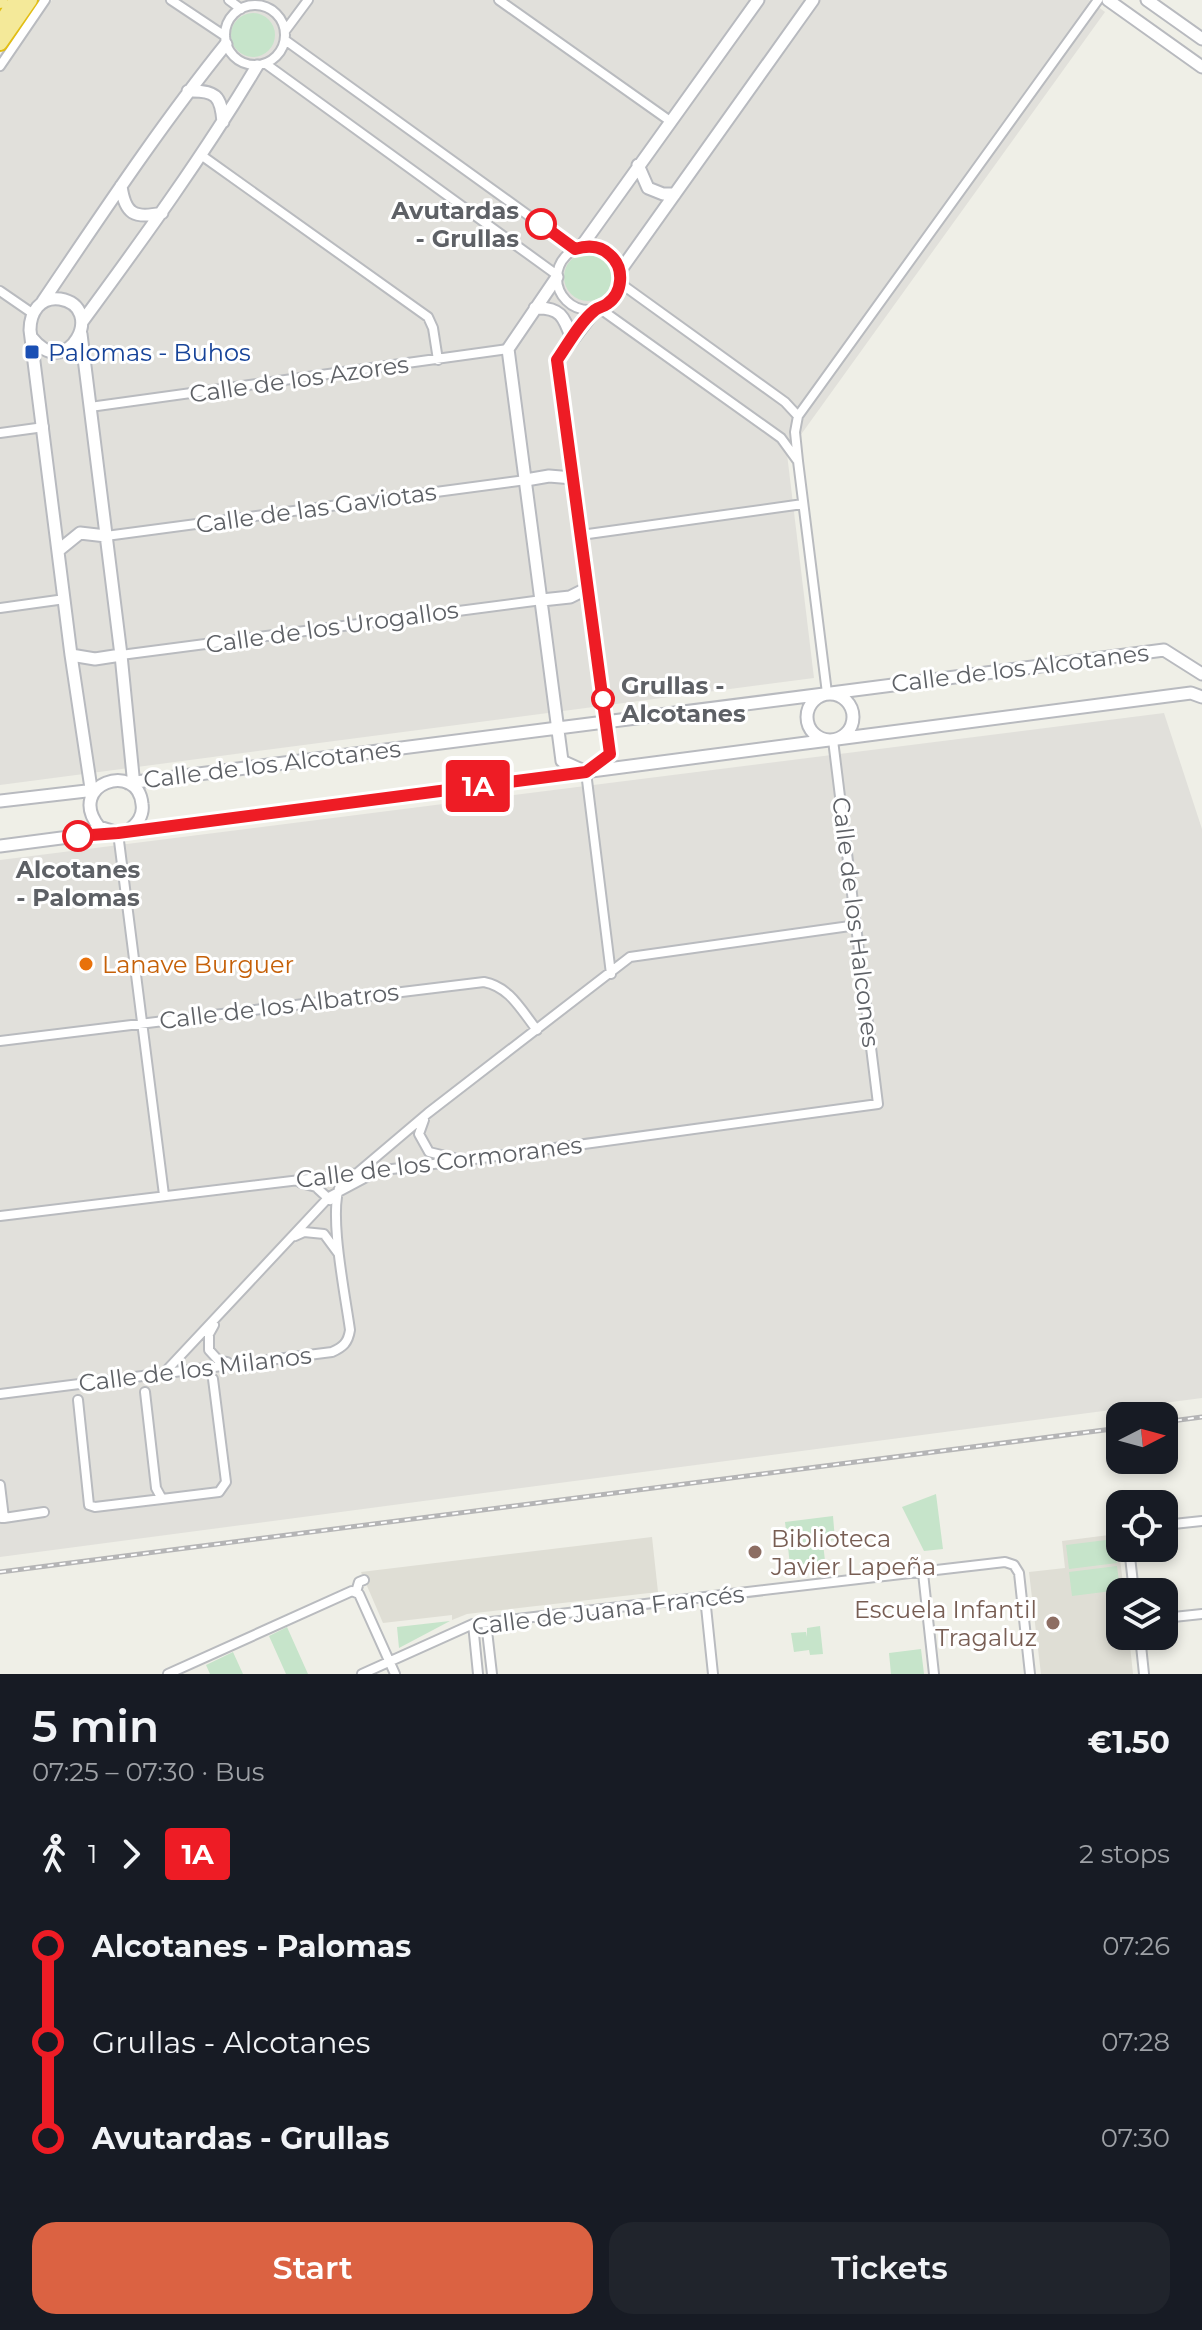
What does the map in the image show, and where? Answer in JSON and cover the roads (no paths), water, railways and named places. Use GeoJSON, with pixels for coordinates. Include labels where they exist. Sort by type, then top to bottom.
{"type":"FeatureCollection","features":[{"type":"Feature","properties":{"kind":"highway"},"geometry":{"type":"LineString","coordinates":[[0,24],[16,0]]}},
{"type":"Feature","properties":{"kind":"highway"},"geometry":{"type":"LineString","coordinates":[[0,43],[30,0]]}},
{"type":"Feature","properties":{"kind":"street"},"geometry":{"type":"LineString","coordinates":[[0,66],[45,0]]}},
{"type":"Feature","properties":{"kind":"street"},"geometry":{"type":"LineString","coordinates":[[171,0],[226,40],[238,60],[261,65],[557,276],[562,295],[569,302],[577,307],[597,308],[781,438],[798,461]]}},
{"type":"Feature","properties":{"kind":"street"},"geometry":{"type":"LineString","coordinates":[[229,0],[241,9]]}},
{"type":"Feature","properties":{"kind":"street"},"geometry":{"type":"LineString","coordinates":[[32,338],[38,345],[54,352],[71,347],[261,65],[279,55],[285,36],[308,0]]}},
{"type":"Feature","properties":{"kind":"street"},"geometry":{"type":"LineString","coordinates":[[499,0],[670,121]]}},
{"type":"Feature","properties":{"kind":"street"},"geometry":{"type":"LineString","coordinates":[[586,772],[610,754],[557,360],[597,308],[613,299],[620,277],[675,194],[813,0]]}},
{"type":"Feature","properties":{"kind":"street"},"geometry":{"type":"LineString","coordinates":[[827,694],[798,461],[795,432],[798,416],[1098,0]]}},
{"type":"Feature","properties":{"kind":"street"},"geometry":{"type":"LineString","coordinates":[[1108,0],[1202,67]]}},
{"type":"Feature","properties":{"kind":"street"},"geometry":{"type":"LineString","coordinates":[[1147,0],[1202,39]]}},
{"type":"Feature","properties":{"kind":"street"},"geometry":{"type":"LineString","coordinates":[[586,772],[562,761],[508,349],[557,276],[563,260],[578,248],[752,2]]}},
{"type":"Feature","properties":{"kind":"street"},"geometry":{"type":"LineString","coordinates":[[118,832],[93,819],[90,809],[93,792],[71,655],[30,330],[32,313],[43,302],[121,186],[226,40],[229,20],[241,9],[254,3],[277,14],[285,36],[578,248],[601,248],[609,253],[620,277],[785,402],[798,416]]}},
{"type":"Feature","properties":{"kind":"street"},"geometry":{"type":"LineString","coordinates":[[188,91],[204,90],[215,95],[222,104],[223,123]]}},
{"type":"Feature","properties":{"kind":"street"},"geometry":{"type":"LineString","coordinates":[[201,155],[428,317],[438,360]]}},
{"type":"Feature","properties":{"kind":"street"},"geometry":{"type":"LineString","coordinates":[[638,165],[648,188],[663,194],[675,194]]}},
{"type":"Feature","properties":{"kind":"street"},"geometry":{"type":"LineString","coordinates":[[121,186],[123,203],[132,214],[147,217],[162,213]]}},
{"type":"Feature","properties":{"kind":"street"},"geometry":{"type":"LineString","coordinates":[[0,291],[32,313]]}},
{"type":"Feature","properties":{"kind":"street"},"geometry":{"type":"LineString","coordinates":[[43,302],[60,299],[68,302],[75,307],[81,328],[121,655],[132,784],[140,795],[142,815],[136,824],[118,832]]}},
{"type":"Feature","properties":{"kind":"street"},"geometry":{"type":"LineString","coordinates":[[535,308],[551,307],[564,317],[572,339]]}},
{"type":"Feature","properties":{"kind":"street","name":"Calle de los Azores"},"geometry":{"type":"LineString","coordinates":[[90,407],[508,349]]}},
{"type":"Feature","properties":{"kind":"street"},"geometry":{"type":"LineString","coordinates":[[0,433],[44,427]]}},
{"type":"Feature","properties":{"kind":"street"},"geometry":{"type":"LineString","coordinates":[[526,480],[549,476],[573,478]]}},
{"type":"Feature","properties":{"kind":"street","name":"Calle de las Gaviotas"},"geometry":{"type":"LineString","coordinates":[[106,536],[526,480]]}},
{"type":"Feature","properties":{"kind":"street"},"geometry":{"type":"LineString","coordinates":[[581,535],[803,504]]}},
{"type":"Feature","properties":{"kind":"street"},"geometry":{"type":"LineString","coordinates":[[59,550],[80,533],[106,536]]}},
{"type":"Feature","properties":{"kind":"street"},"geometry":{"type":"LineString","coordinates":[[542,600],[570,597],[588,588]]}},
{"type":"Feature","properties":{"kind":"street"},"geometry":{"type":"LineString","coordinates":[[0,608],[65,599]]}},
{"type":"Feature","properties":{"kind":"street","name":"Calle de los Urogallos"},"geometry":{"type":"LineString","coordinates":[[121,655],[542,600]]}},
{"type":"Feature","properties":{"kind":"street","name":"Calle de los Alcotanes"},"geometry":{"type":"LineString","coordinates":[[132,784],[1164,650],[1202,674]]}},
{"type":"Feature","properties":{"kind":"street"},"geometry":{"type":"LineString","coordinates":[[71,655],[95,659],[121,655]]}},
{"type":"Feature","properties":{"kind":"street","name":"Calle de los Alcotanes"},"geometry":{"type":"LineString","coordinates":[[0,846],[1191,693],[1202,697]]}},
{"type":"Feature","properties":{"kind":"street"},"geometry":{"type":"LineString","coordinates":[[827,694],[845,698],[854,717],[849,731],[833,740],[816,735],[808,723],[808,709],[817,697],[827,694]]}},
{"type":"Feature","properties":{"kind":"street","name":"Calle de los Halcones"},"geometry":{"type":"LineString","coordinates":[[833,740],[878,1104]]}},
{"type":"Feature","properties":{"kind":"street"},"geometry":{"type":"LineString","coordinates":[[586,772],[611,974]]}},
{"type":"Feature","properties":{"kind":"street"},"geometry":{"type":"LineString","coordinates":[[0,801],[93,792],[103,783],[114,780],[132,784]]}},
{"type":"Feature","properties":{"kind":"street"},"geometry":{"type":"LineString","coordinates":[[118,832],[164,1195]]}},
{"type":"Feature","properties":{"kind":"street"},"geometry":{"type":"LineString","coordinates":[[165,1372],[333,1195],[341,1182],[356,1174],[428,1113],[630,957],[857,925]]}},
{"type":"Feature","properties":{"kind":"street","name":"Calle de los Albatros"},"geometry":{"type":"LineString","coordinates":[[0,1041],[484,982],[506,990],[537,1030]]}},
{"type":"Feature","properties":{"kind":"street","name":"Calle de los Cormoranes"},"geometry":{"type":"LineString","coordinates":[[0,1216],[467,1160],[878,1104]]}},
{"type":"Feature","properties":{"kind":"street"},"geometry":{"type":"LineString","coordinates":[[428,1113],[419,1134],[429,1152],[467,1160]]}},
{"type":"Feature","properties":{"kind":"street"},"geometry":{"type":"LineString","coordinates":[[333,1195],[379,1171]]}},
{"type":"Feature","properties":{"kind":"street"},"geometry":{"type":"LineString","coordinates":[[294,1181],[333,1195]]}},
{"type":"Feature","properties":{"kind":"street","name":"Calle de los Milanos"},"geometry":{"type":"LineString","coordinates":[[0,1394],[332,1352],[342,1347],[349,1340],[350,1330],[333,1195]]}},
{"type":"Feature","properties":{"kind":"street"},"geometry":{"type":"LineString","coordinates":[[291,1238],[304,1232],[324,1234],[341,1259]]}},
{"type":"Feature","properties":{"kind":"street"},"geometry":{"type":"LineString","coordinates":[[221,1313],[209,1334],[209,1350],[219,1361],[236,1364]]}},
{"type":"Feature","properties":{"kind":"street"},"geometry":{"type":"LineString","coordinates":[[78,1400],[89,1505],[95,1507],[219,1492],[226,1482],[213,1379]]}},
{"type":"Feature","properties":{"kind":"street"},"geometry":{"type":"LineString","coordinates":[[145,1392],[156,1488],[162,1499]]}},
{"type":"Feature","properties":{"kind":"street"},"geometry":{"type":"LineString","coordinates":[[0,1485],[2,1518],[44,1512]]}},
{"type":"Feature","properties":{"kind":"street"},"geometry":{"type":"LineString","coordinates":[[1178,1524],[1202,1521]]}},
{"type":"Feature","properties":{"kind":"street","name":"Calle de Juana Francés"},"geometry":{"type":"LineString","coordinates":[[362,1674],[473,1624],[1005,1562],[1014,1565],[1019,1573],[1030,1674]]}},
{"type":"Feature","properties":{"kind":"street"},"geometry":{"type":"LineString","coordinates":[[923,1573],[934,1674]]}},
{"type":"Feature","properties":{"kind":"street"},"geometry":{"type":"LineString","coordinates":[[364,1580],[359,1582],[356,1592],[395,1674]]}},
{"type":"Feature","properties":{"kind":"street"},"geometry":{"type":"LineString","coordinates":[[168,1674],[346,1593],[356,1592]]}},
{"type":"Feature","properties":{"kind":"street"},"geometry":{"type":"LineString","coordinates":[[705,1597],[713,1674]]}},
{"type":"Feature","properties":{"kind":"street"},"geometry":{"type":"LineString","coordinates":[[1178,1617],[1202,1614]]}},
{"type":"Feature","properties":{"kind":"street"},"geometry":{"type":"LineString","coordinates":[[486,1622],[492,1674]]}},
{"type":"Feature","properties":{"kind":"street"},"geometry":{"type":"LineString","coordinates":[[473,1624],[478,1674]]}},
{"type":"Feature","properties":{"kind":"street"},"geometry":{"type":"LineString","coordinates":[[1141,1650],[1144,1674]]}},
{"type":"Feature","properties":{"kind":"street"},"geometry":{"type":"LineString","coordinates":[[192,1663],[197,1674]]}},
{"type":"Feature","properties":{"kind":"railway"},"geometry":{"type":"LineString","coordinates":[[1178,1420],[1202,1417]]}},
{"type":"Feature","properties":{"kind":"railway"},"geometry":{"type":"LineString","coordinates":[[0,1572],[1106,1430]]}},
{"type":"Feature","properties":{"kind":"place","name":"Avutardas - Grullas"},"geometry":{"type":"Point","coordinates":[541,224]}},
{"type":"Feature","properties":{"kind":"place","name":"Palomas - Buhos"},"geometry":{"type":"Point","coordinates":[32,352]}},
{"type":"Feature","properties":{"kind":"place","name":"Grullas - Alcotanes"},"geometry":{"type":"Point","coordinates":[603,699]}},
{"type":"Feature","properties":{"kind":"place","name":"Alcotanes - Palomas"},"geometry":{"type":"Point","coordinates":[78,836]}},
{"type":"Feature","properties":{"kind":"place","name":"Lanave Burguer"},"geometry":{"type":"Point","coordinates":[86,964]}},
{"type":"Feature","properties":{"kind":"place","name":"Biblioteca Javier Lapeña"},"geometry":{"type":"Point","coordinates":[755,1552]}},
{"type":"Feature","properties":{"kind":"place","name":"Escuela Infantil Tragaluz"},"geometry":{"type":"Point","coordinates":[1053,1623]}}]}
